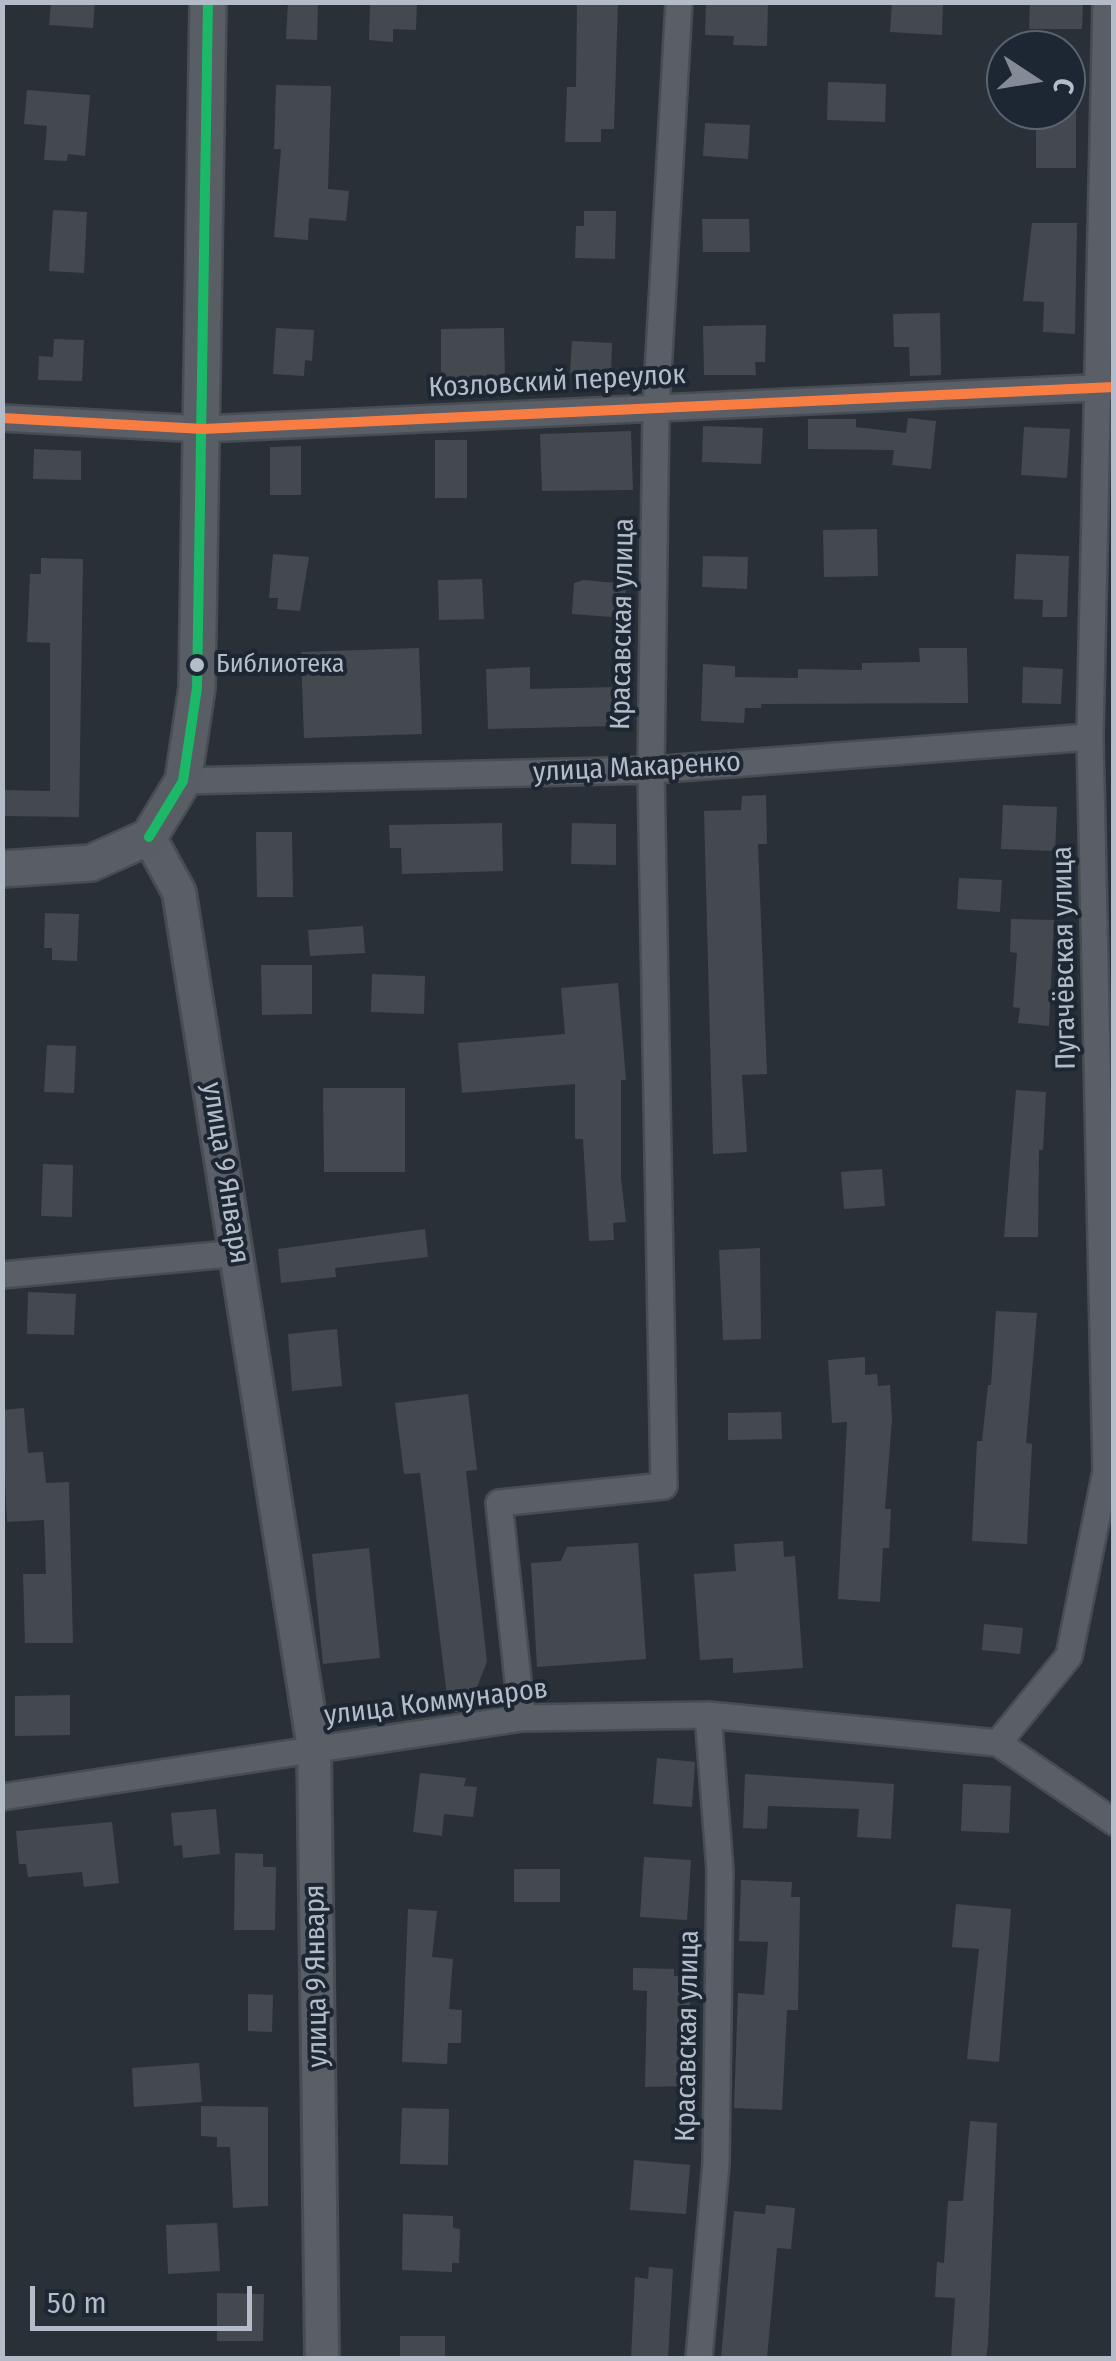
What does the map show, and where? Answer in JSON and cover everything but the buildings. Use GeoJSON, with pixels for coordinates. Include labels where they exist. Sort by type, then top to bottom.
{"type":"FeatureCollection","features":[{"type":"Feature","properties":{"kind":"main road"},"geometry":{"type":"LineString","coordinates":[[2,869],[91,863],[149,837],[183,782],[197,688],[208,2]]}},
{"type":"Feature","properties":{"kind":"street","name":"Красавская улица"},"geometry":{"type":"LineString","coordinates":[[522,1718],[499,1503],[664,1486],[651,770],[656,408],[679,2]]}},
{"type":"Feature","properties":{"kind":"street","name":"Пугачёвская улица"},"geometry":{"type":"LineString","coordinates":[[998,1743],[1069,1656],[1106,1471],[1090,737],[1103,612],[1106,2]]}},
{"type":"Feature","properties":{"kind":"street","name":"Козловский переулок"},"geometry":{"type":"LineString","coordinates":[[2,418],[203,429],[1106,387]]}},
{"type":"Feature","properties":{"kind":"street","name":"улица Макаренко"},"geometry":{"type":"LineString","coordinates":[[183,782],[651,770],[1090,737]]}},
{"type":"Feature","properties":{"kind":"street","name":"улица 9 Января"},"geometry":{"type":"LineString","coordinates":[[149,837],[179,892],[239,1253],[314,1748],[322,2358]]}},
{"type":"Feature","properties":{"kind":"street"},"geometry":{"type":"LineString","coordinates":[[2,1275],[239,1253]]}},
{"type":"Feature","properties":{"kind":"street","name":"Красавская улица"},"geometry":{"type":"LineString","coordinates":[[699,2358],[716,2163],[720,1928],[720,1870],[708,1715]]}},
{"type":"Feature","properties":{"kind":"street","name":"улица Коммунаров"},"geometry":{"type":"LineString","coordinates":[[2,1797],[522,1718],[708,1715],[998,1743]]}},
{"type":"Feature","properties":{"kind":"street"},"geometry":{"type":"LineString","coordinates":[[998,1743],[1114,1822]]}},
{"type":"Feature","properties":{"kind":"transit line"},"geometry":{"type":"LineString","coordinates":[[149,837],[183,781],[197,688],[208,2]]}},
{"type":"Feature","properties":{"kind":"transit line"},"geometry":{"type":"LineString","coordinates":[[2,418],[203,429],[1114,387]]}},
{"type":"Feature","properties":{"kind":"place","name":"Библиотека"},"geometry":{"type":"Point","coordinates":[197,665]}}]}
